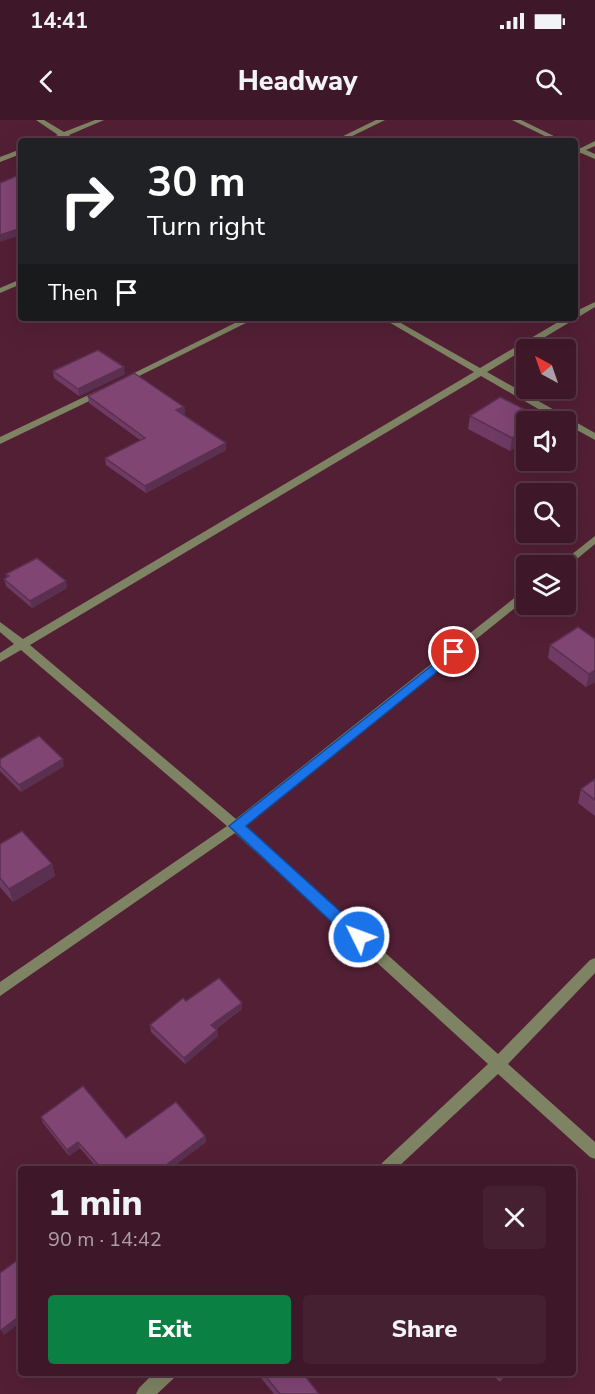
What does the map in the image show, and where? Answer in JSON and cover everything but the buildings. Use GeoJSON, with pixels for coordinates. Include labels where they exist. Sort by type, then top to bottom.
{"type":"FeatureCollection","features":[{"type":"Feature","properties":{"kind":"street"},"geometry":{"type":"LineString","coordinates":[[39,120],[68,138]]}},
{"type":"Feature","properties":{"kind":"street"},"geometry":{"type":"LineString","coordinates":[[55,138],[101,120]]}},
{"type":"Feature","properties":{"kind":"street"},"geometry":{"type":"LineString","coordinates":[[343,138],[382,120]]}},
{"type":"Feature","properties":{"kind":"street"},"geometry":{"type":"LineString","coordinates":[[515,120],[554,138]]}},
{"type":"Feature","properties":{"kind":"street"},"geometry":{"type":"LineString","coordinates":[[578,150],[595,143]]}},
{"type":"Feature","properties":{"kind":"street"},"geometry":{"type":"LineString","coordinates":[[578,150],[595,157]]}},
{"type":"Feature","properties":{"kind":"street"},"geometry":{"type":"LineString","coordinates":[[0,160],[18,152]]}},
{"type":"Feature","properties":{"kind":"street"},"geometry":{"type":"LineString","coordinates":[[0,291],[18,282]]}},
{"type":"Feature","properties":{"kind":"street"},"geometry":{"type":"LineString","coordinates":[[578,314],[595,304]]}},
{"type":"Feature","properties":{"kind":"street"},"geometry":{"type":"LineString","coordinates":[[0,441],[246,321]]}},
{"type":"Feature","properties":{"kind":"street"},"geometry":{"type":"LineString","coordinates":[[391,321],[595,437]]}},
{"type":"Feature","properties":{"kind":"street"},"geometry":{"type":"LineString","coordinates":[[0,658],[566,321]]}},
{"type":"Feature","properties":{"kind":"street"},"geometry":{"type":"LineString","coordinates":[[575,555],[595,539]]}},
{"type":"Feature","properties":{"kind":"street"},"geometry":{"type":"LineString","coordinates":[[0,990],[236,826],[516,602]]}},
{"type":"Feature","properties":{"kind":"street"},"geometry":{"type":"LineString","coordinates":[[0,626],[236,826],[595,1152]]}},
{"type":"Feature","properties":{"kind":"street"},"geometry":{"type":"LineString","coordinates":[[389,1166],[498,1064],[595,964]]}},
{"type":"Feature","properties":{"kind":"street"},"geometry":{"type":"LineString","coordinates":[[145,1394],[164,1376]]}},
{"type":"Feature","properties":{"kind":"route"},"geometry":{"type":"LineString","coordinates":[[359,937],[236,826],[454,652]]}}]}
